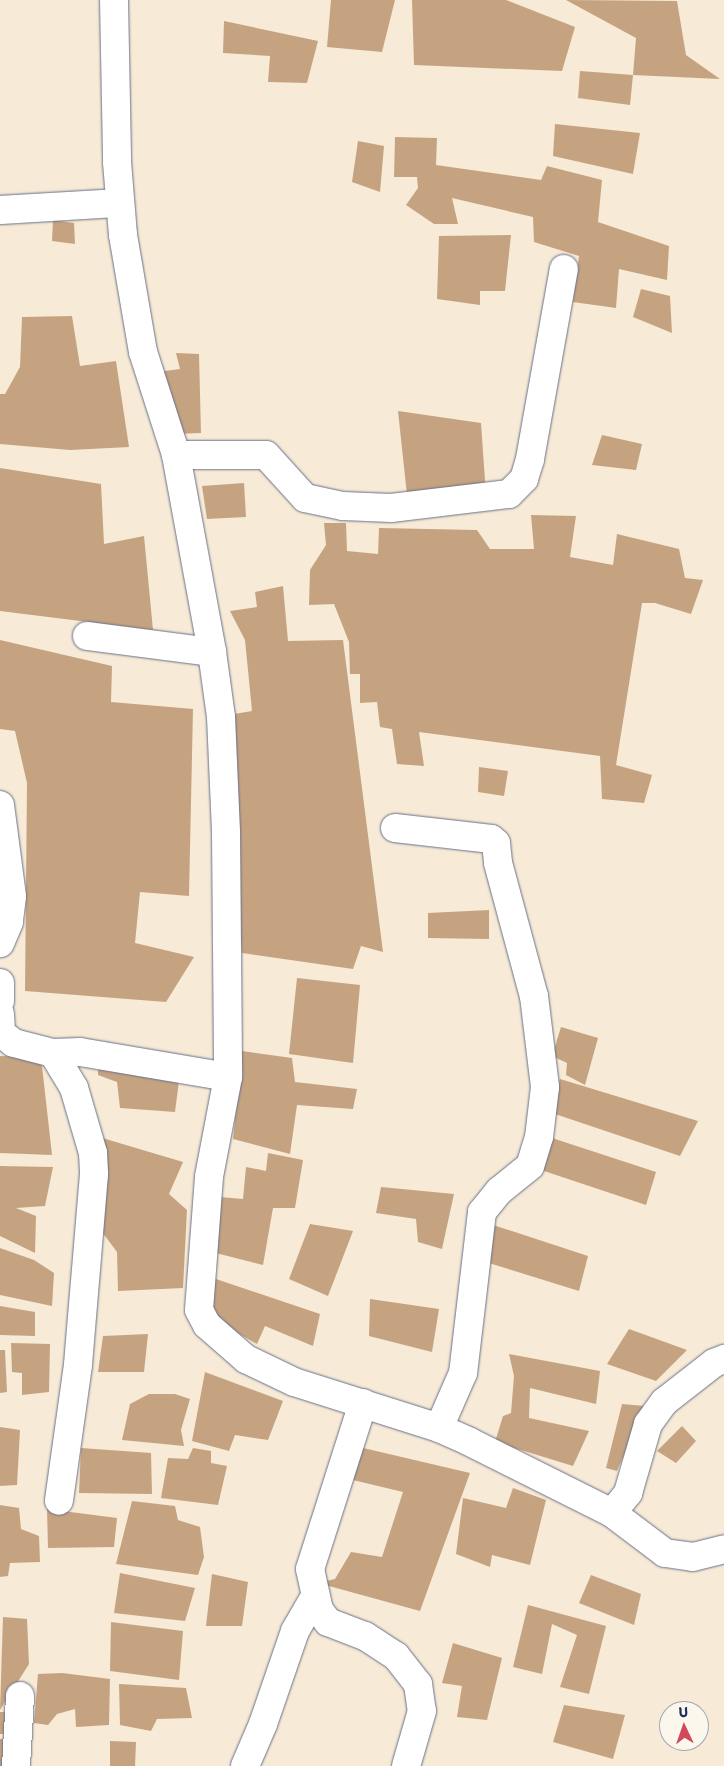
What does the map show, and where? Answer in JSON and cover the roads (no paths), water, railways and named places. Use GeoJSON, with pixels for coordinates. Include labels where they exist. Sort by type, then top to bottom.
{"type":"FeatureCollection","features":[{"type":"Feature","properties":{"kind":"street"},"geometry":{"type":"LineString","coordinates":[[114,0],[119,203],[143,352],[176,455],[212,652],[221,717],[226,832],[228,1077],[209,1178],[199,1310],[207,1325],[246,1358],[294,1382],[439,1428],[612,1513],[665,1553],[693,1557],[724,1549]]}},
{"type":"Feature","properties":{"kind":"street"},"geometry":{"type":"LineString","coordinates":[[0,210],[119,203]]}},
{"type":"Feature","properties":{"kind":"street"},"geometry":{"type":"LineString","coordinates":[[176,455],[266,455],[304,498],[343,506],[391,508],[509,494],[524,479],[530,459],[564,269]]}},
{"type":"Feature","properties":{"kind":"street"},"geometry":{"type":"LineString","coordinates":[[87,636],[212,652]]}},
{"type":"Feature","properties":{"kind":"street"},"geometry":{"type":"LineString","coordinates":[[0,805],[12,896],[9,922],[0,943]]}},
{"type":"Feature","properties":{"kind":"street"},"geometry":{"type":"LineString","coordinates":[[395,828],[491,839],[496,843],[498,863],[534,996],[545,1087],[539,1137],[530,1166],[499,1191],[482,1212],[463,1373],[439,1428]]}},
{"type":"Feature","properties":{"kind":"street"},"geometry":{"type":"LineString","coordinates":[[0,997],[1,1032],[8,1041],[53,1053],[80,1052],[228,1077]]}},
{"type":"Feature","properties":{"kind":"street"},"geometry":{"type":"LineString","coordinates":[[53,1053],[74,1088],[93,1153],[94,1174],[78,1366],[59,1501]]}},
{"type":"Feature","properties":{"kind":"street"},"geometry":{"type":"LineString","coordinates":[[612,1513],[628,1494],[648,1424],[664,1402],[714,1363],[724,1359]]}},
{"type":"Feature","properties":{"kind":"street"},"geometry":{"type":"LineString","coordinates":[[363,1403],[314,1551],[310,1569],[319,1610],[328,1622],[365,1636],[396,1656],[418,1684],[422,1711],[406,1766]]}},
{"type":"Feature","properties":{"kind":"street"},"geometry":{"type":"LineString","coordinates":[[245,1766],[263,1724],[295,1631],[315,1597]]}},
{"type":"Feature","properties":{"kind":"street"},"geometry":{"type":"LineString","coordinates":[[16,1766],[20,1696]]}}]}
